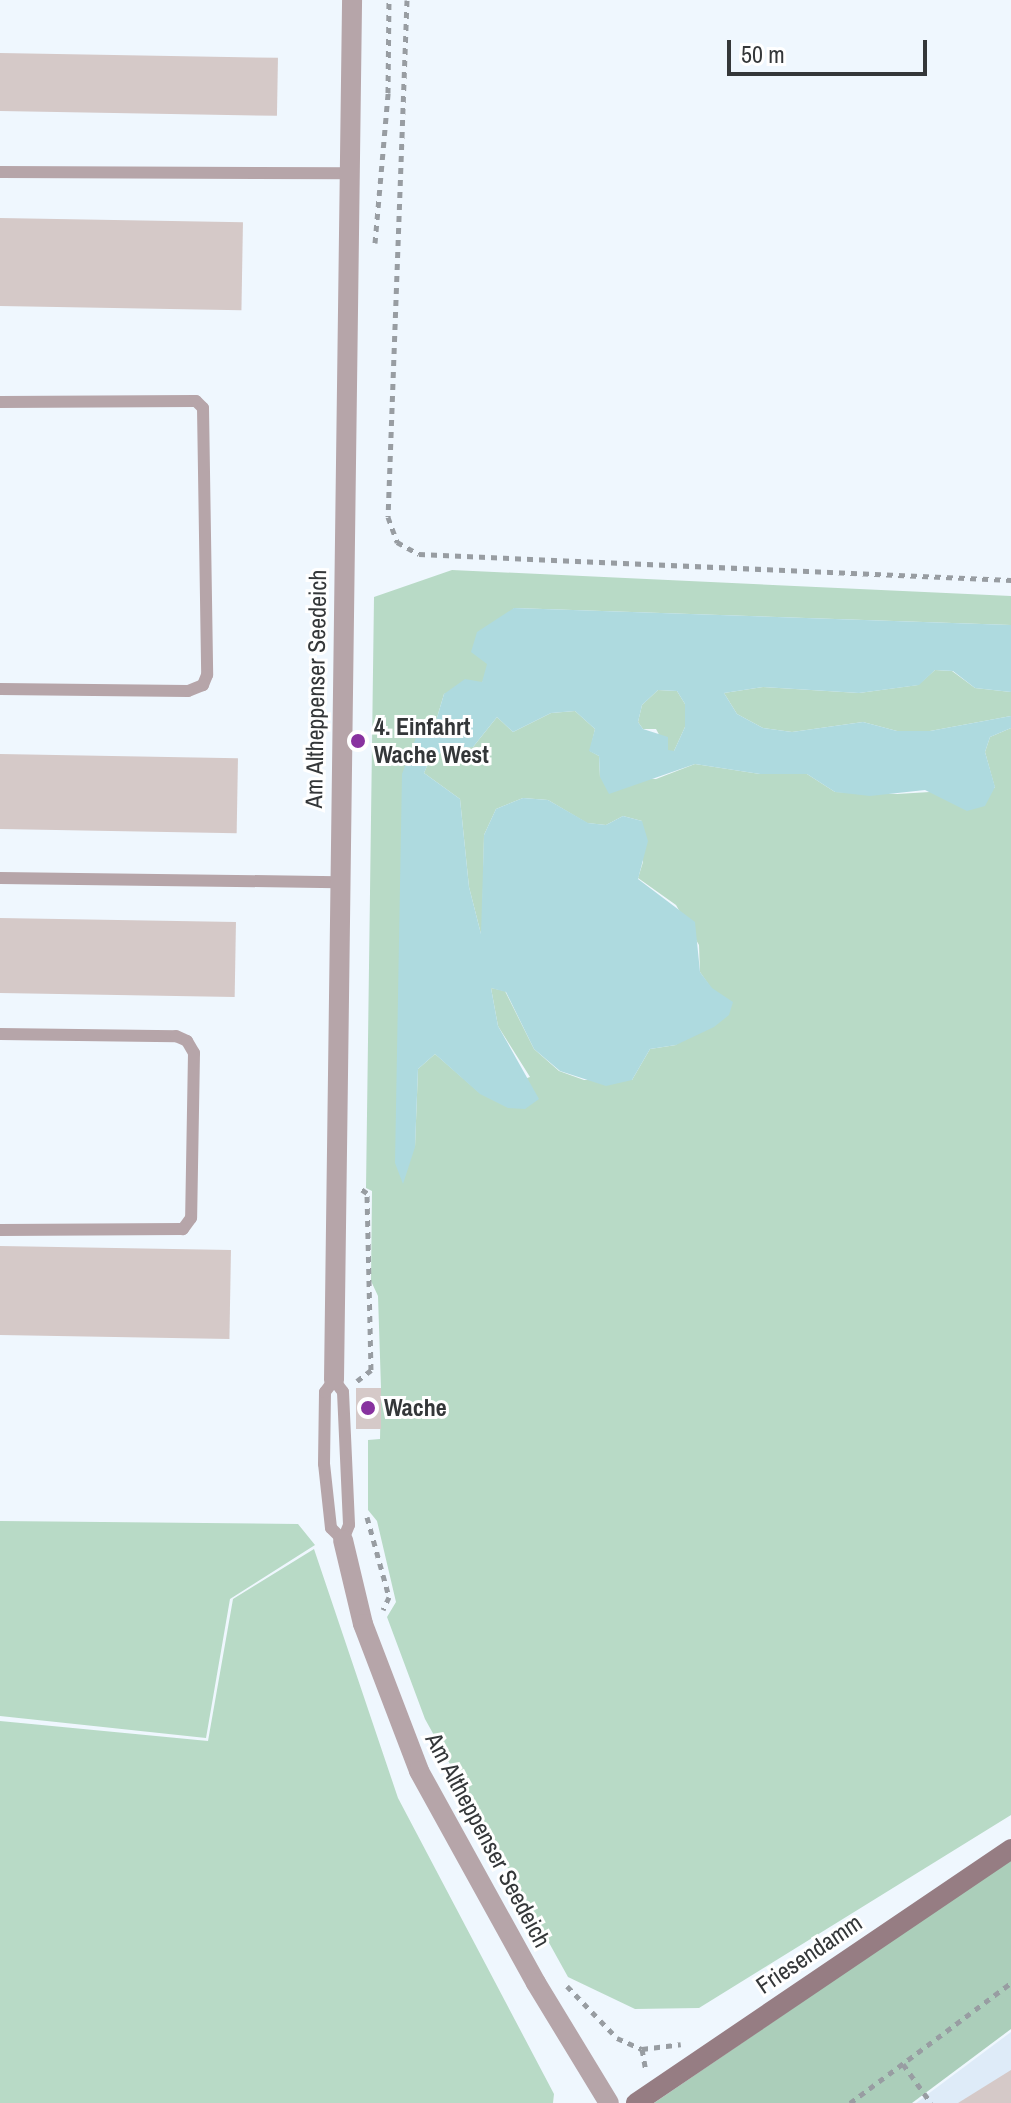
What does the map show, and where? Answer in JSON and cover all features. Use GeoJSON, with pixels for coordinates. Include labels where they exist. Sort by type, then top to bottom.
{"type":"FeatureCollection","features":[{"type":"Feature","properties":{"kind":"main road","name":"Friesendamm"},"geometry":{"type":"LineString","coordinates":[[642,2098],[1011,1849]]}},
{"type":"Feature","properties":{"kind":"street","name":"Am Altheppenser Seedeich"},"geometry":{"type":"LineString","coordinates":[[334,1380],[338,882],[352,0]]}},
{"type":"Feature","properties":{"kind":"street","name":"Am Altheppenser Seedeich"},"geometry":{"type":"LineString","coordinates":[[343,1540],[363,1624],[419,1771],[536,1983],[609,2103]]}},
{"type":"Feature","properties":{"kind":"lane"},"geometry":{"type":"LineString","coordinates":[[0,172],[349,173]]}},
{"type":"Feature","properties":{"kind":"lane"},"geometry":{"type":"LineString","coordinates":[[0,402],[196,401],[203,408],[207,675],[203,685],[188,691],[0,689]]}},
{"type":"Feature","properties":{"kind":"lane"},"geometry":{"type":"LineString","coordinates":[[0,878],[338,882]]}},
{"type":"Feature","properties":{"kind":"lane"},"geometry":{"type":"LineString","coordinates":[[0,1034],[176,1036],[187,1041],[194,1053],[191,1218],[183,1229],[0,1230]]}},
{"type":"Feature","properties":{"kind":"lane","name":"Am Altheppenser Seedeich"},"geometry":{"type":"LineString","coordinates":[[334,1380],[343,1392],[349,1525],[343,1540],[331,1528],[324,1464],[325,1392],[334,1380]]}},
{"type":"Feature","properties":{"kind":"path"},"geometry":{"type":"LineString","coordinates":[[373,257],[388,93],[389,0]]}},
{"type":"Feature","properties":{"kind":"path"},"geometry":{"type":"LineString","coordinates":[[407,0],[388,517],[397,542],[419,554],[1011,580]]}},
{"type":"Feature","properties":{"kind":"path"},"geometry":{"type":"LineString","coordinates":[[354,1386],[371,1370],[367,1193],[361,1191],[361,1175]]}},
{"type":"Feature","properties":{"kind":"path"},"geometry":{"type":"LineString","coordinates":[[363,1511],[373,1525],[389,1597],[383,1621]]}},
{"type":"Feature","properties":{"kind":"path"},"geometry":{"type":"LineString","coordinates":[[558,1975],[617,2038],[642,2049],[642,2098]]}},
{"type":"Feature","properties":{"kind":"path"},"geometry":{"type":"LineString","coordinates":[[850,2103],[1011,1983]]}},
{"type":"Feature","properties":{"kind":"path"},"geometry":{"type":"LineString","coordinates":[[903,2064],[931,2103]]}},
{"type":"Feature","properties":{"kind":"shaded area"},"geometry":{"type":"Polygon","coordinates":[[[1011,2032],[1011,2103],[916,2103],[1011,2032]]]}},
{"type":"Feature","properties":{"kind":"green space"},"geometry":{"type":"Polygon","coordinates":[[[452,570],[1011,596],[1011,625],[514,608],[482,683],[444,694],[436,721],[417,735],[415,1147],[418,1069],[435,1054],[481,1094],[530,1077],[498,1026],[491,988],[505,991],[534,1049],[559,1071],[584,1080],[632,1080],[650,1049],[676,1045],[711,988],[700,972],[699,945],[676,905],[638,878],[643,862],[642,821],[623,816],[606,825],[587,823],[548,800],[523,798],[496,809],[484,835],[482,938],[469,887],[460,799],[424,773],[430,759],[449,748],[473,747],[497,717],[513,732],[551,713],[575,711],[595,729],[590,751],[599,756],[600,777],[656,779],[695,764],[760,774],[807,774],[835,792],[897,794],[995,788],[985,752],[990,737],[1011,728],[1011,1815],[699,2008],[635,2009],[568,1977],[425,1719],[387,1617],[396,1602],[377,1521],[368,1510],[368,1440],[380,1439],[381,1388],[378,1296],[371,1281],[372,1191],[366,1188],[374,597],[452,570]]]}},
{"type":"Feature","properties":{"kind":"green space"},"geometry":{"type":"Polygon","coordinates":[[[935,670],[952,671],[975,688],[1011,692],[1011,716],[930,731],[897,731],[863,722],[792,732],[763,728],[737,714],[724,693],[763,687],[859,693],[918,685],[935,670]]]}},
{"type":"Feature","properties":{"kind":"green space"},"geometry":{"type":"Polygon","coordinates":[[[658,690],[677,691],[685,704],[685,727],[674,751],[668,751],[656,729],[643,729],[638,722],[642,705],[658,690]]]}},
{"type":"Feature","properties":{"kind":"green space"},"geometry":{"type":"Polygon","coordinates":[[[0,1521],[298,1524],[315,1545],[230,1599],[206,1738],[0,1716],[0,1521]]]}},
{"type":"Feature","properties":{"kind":"green space"},"geometry":{"type":"Polygon","coordinates":[[[314,1549],[398,1798],[554,2094],[553,2103],[0,2103],[0,1721],[208,1741],[233,1599],[314,1549]]]}},
{"type":"Feature","properties":{"kind":"green space"},"geometry":{"type":"Polygon","coordinates":[[[1011,1859],[1011,2029],[912,2103],[654,2103],[1011,1859]]]}},
{"type":"Feature","properties":{"kind":"water"},"geometry":{"type":"Polygon","coordinates":[[[514,608],[1011,625],[1011,692],[975,688],[953,671],[935,670],[919,685],[859,693],[763,687],[724,693],[737,714],[763,728],[792,732],[863,722],[897,731],[930,731],[1011,716],[1011,728],[990,737],[985,752],[995,787],[985,806],[967,811],[925,790],[870,796],[835,792],[807,774],[760,774],[695,764],[609,794],[600,777],[599,756],[589,751],[595,729],[575,711],[551,713],[513,732],[497,717],[473,747],[449,748],[430,759],[424,773],[460,799],[469,887],[481,934],[484,835],[496,809],[523,798],[548,800],[588,823],[606,825],[623,816],[642,821],[648,841],[638,879],[695,922],[700,972],[712,988],[733,1002],[729,1015],[714,1027],[676,1045],[650,1049],[632,1080],[606,1086],[560,1071],[534,1049],[506,992],[491,988],[498,1026],[539,1099],[525,1109],[508,1108],[480,1094],[435,1054],[418,1069],[415,1147],[403,1184],[395,1163],[402,774],[417,735],[436,721],[444,694],[465,679],[482,682],[487,664],[471,652],[477,632],[514,608]],[[658,690],[642,705],[638,722],[643,729],[668,737],[668,750],[674,751],[685,727],[685,704],[677,691],[658,690]]]}},
{"type":"Feature","properties":{"kind":"building"},"geometry":{"type":"Polygon","coordinates":[[[0,53],[278,58],[277,116],[0,111],[0,53]]]}},
{"type":"Feature","properties":{"kind":"building"},"geometry":{"type":"Polygon","coordinates":[[[0,218],[243,222],[241,310],[0,306],[0,218]]]}},
{"type":"Feature","properties":{"kind":"building"},"geometry":{"type":"Polygon","coordinates":[[[0,754],[238,758],[237,833],[0,829],[0,754]]]}},
{"type":"Feature","properties":{"kind":"building"},"geometry":{"type":"Polygon","coordinates":[[[0,918],[236,922],[235,997],[0,993],[0,918]]]}},
{"type":"Feature","properties":{"kind":"building"},"geometry":{"type":"Polygon","coordinates":[[[0,1246],[231,1250],[229,1339],[0,1335],[0,1246]]]}},
{"type":"Feature","properties":{"kind":"building","name":"Wache"},"geometry":{"type":"Polygon","coordinates":[[[356,1388],[381,1388],[381,1429],[356,1429],[356,1388]]]}},
{"type":"Feature","properties":{"kind":"building"},"geometry":{"type":"Polygon","coordinates":[[[1011,2070],[1011,2103],[958,2103],[1011,2070]]]}},
{"type":"Feature","properties":{"kind":"place","name":"4. Einfahrt Wache West"},"geometry":{"type":"Point","coordinates":[358,741]}},
{"type":"Feature","properties":{"kind":"place","name":"Wache"},"geometry":{"type":"Point","coordinates":[368,1408]}}]}
